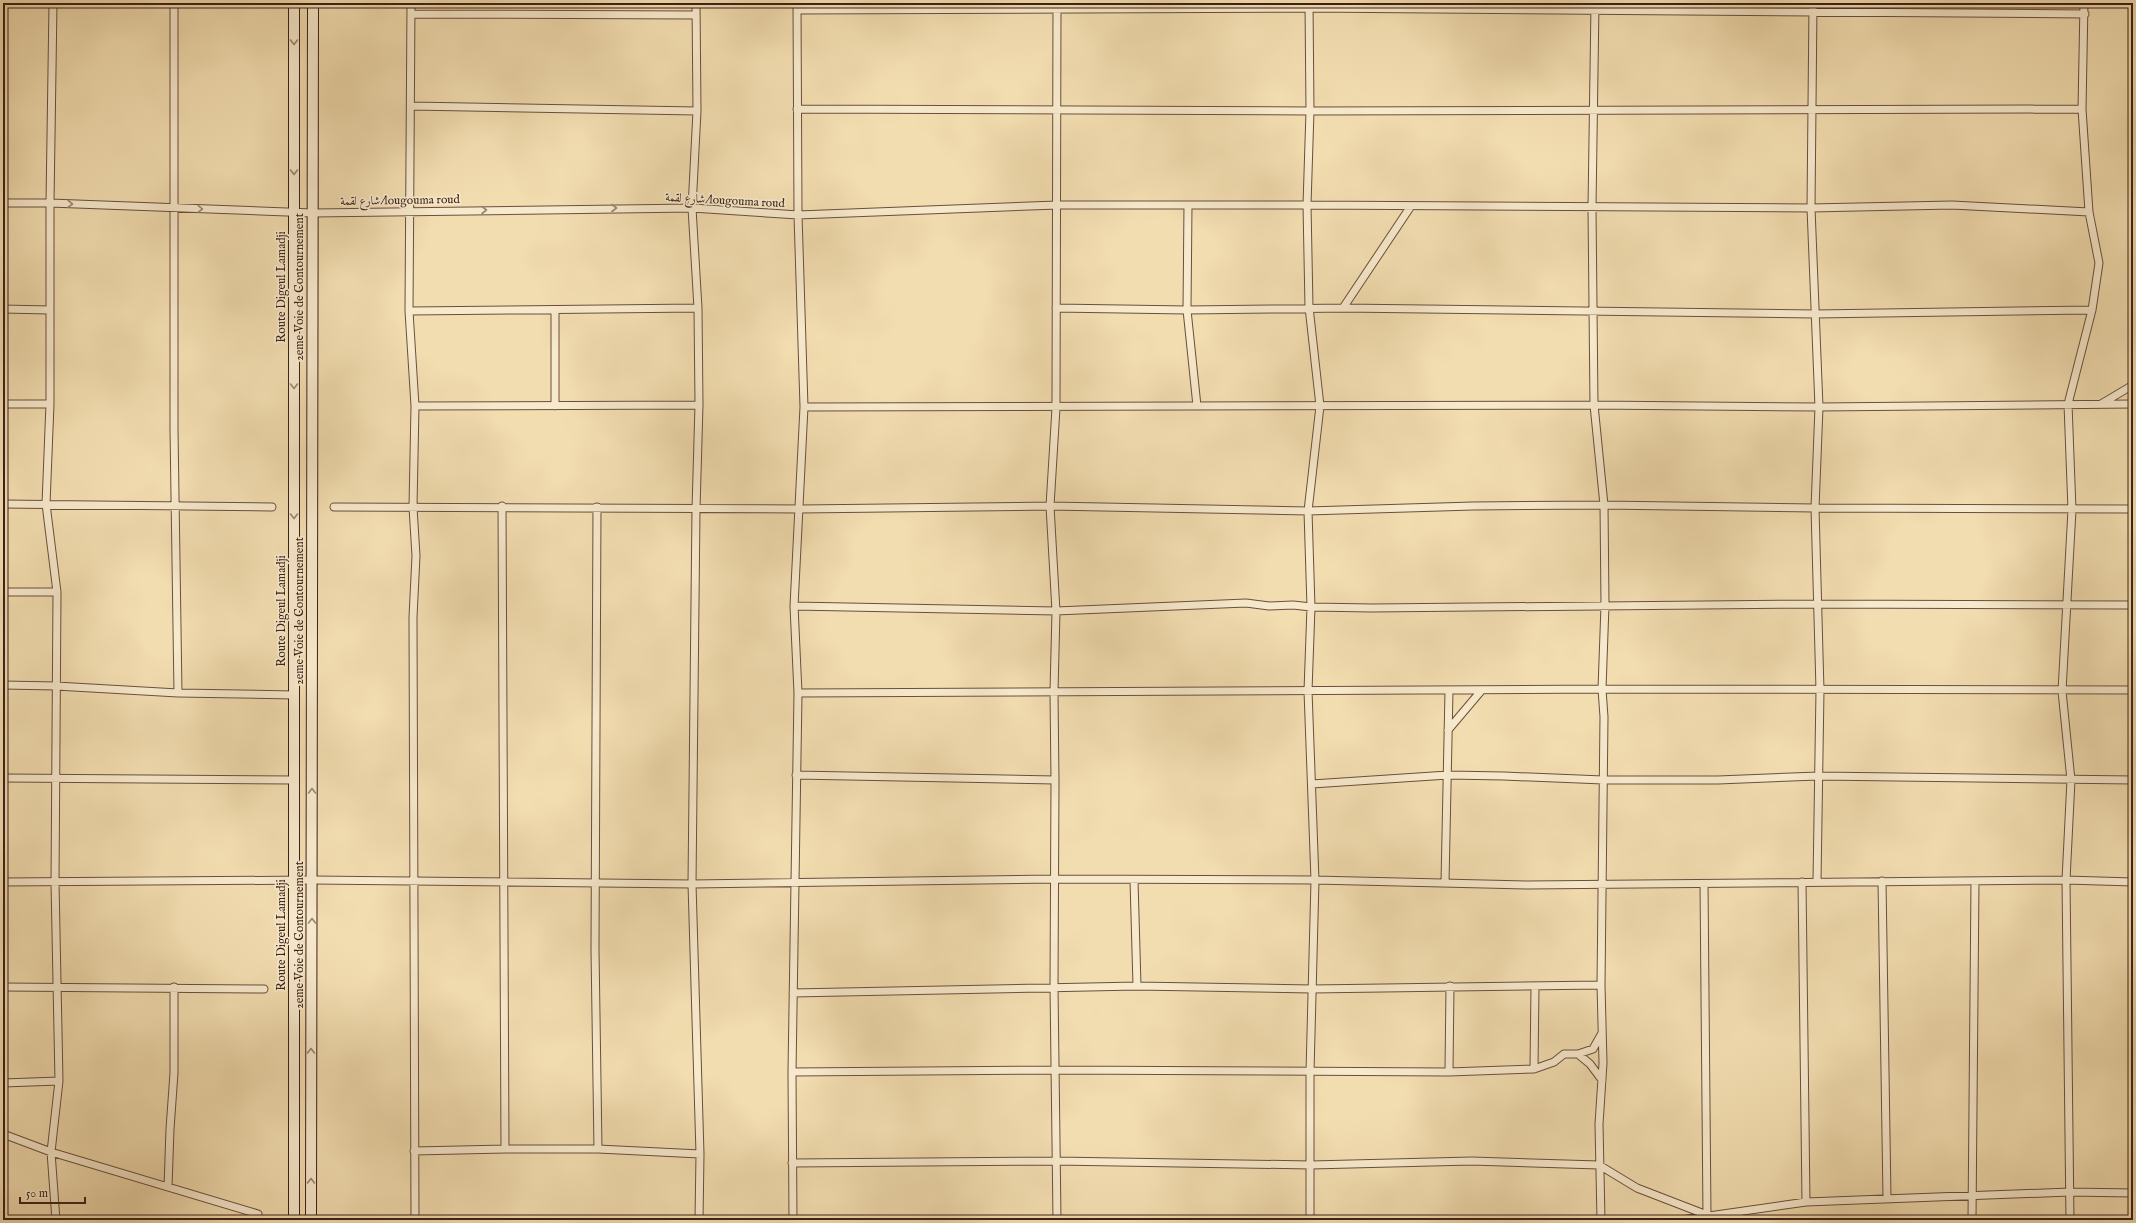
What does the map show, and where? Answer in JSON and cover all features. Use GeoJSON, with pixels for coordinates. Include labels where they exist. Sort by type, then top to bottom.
{"type":"FeatureCollection","features":[{"type":"Feature","properties":{"kind":"main road","name":"Route Digeul Lamadji"},"geometry":{"type":"LineString","coordinates":[[294,3],[294,1220]]}},
{"type":"Feature","properties":{"kind":"main road","name":"2eme Voie de Contournement"},"geometry":{"type":"LineString","coordinates":[[311,1220],[313,3]]}},
{"type":"Feature","properties":{"kind":"street"},"geometry":{"type":"LineString","coordinates":[[53,3],[50,203],[50,404],[46,504],[57,592],[55,883],[59,1081],[51,1152],[56,1220]]}},
{"type":"Feature","properties":{"kind":"street"},"geometry":{"type":"LineString","coordinates":[[174,3],[175,506],[178,693]]}},
{"type":"Feature","properties":{"kind":"street"},"geometry":{"type":"LineString","coordinates":[[411,3],[409,311],[415,406],[413,507],[416,556],[414,617],[413,881],[415,1220]]}},
{"type":"Feature","properties":{"kind":"street"},"geometry":{"type":"LineString","coordinates":[[696,3],[697,111],[692,208],[698,308],[699,405],[696,509],[692,884],[700,1154],[699,1220]]}},
{"type":"Feature","properties":{"kind":"street"},"geometry":{"type":"LineString","coordinates":[[1595,3],[1595,110],[1592,207],[1594,405],[1604,505],[1605,605],[1602,689],[1604,717],[1601,985],[1602,1080],[1599,1124],[1601,1220]]}},
{"type":"Feature","properties":{"kind":"street"},"geometry":{"type":"LineString","coordinates":[[1813,3],[1811,208],[1819,407],[1815,508],[1820,690],[1817,882]]}},
{"type":"Feature","properties":{"kind":"street"},"geometry":{"type":"LineString","coordinates":[[2070,1220],[2066,880],[2071,780],[2062,691],[2068,605],[2072,510],[2068,404],[2092,310],[2099,263],[2089,212],[2082,109],[2085,14],[2084,3]]}},
{"type":"Feature","properties":{"kind":"street"},"geometry":{"type":"LineString","coordinates":[[1057,6],[1056,408],[1050,506],[1056,611],[1054,692],[1054,1070],[1058,1220]]}},
{"type":"Feature","properties":{"kind":"street"},"geometry":{"type":"LineString","coordinates":[[1309,6],[1310,111],[1307,205],[1309,307],[1320,406],[1308,512],[1311,608],[1308,691],[1315,880],[1310,1072],[1310,1220]]}},
{"type":"Feature","properties":{"kind":"street"},"geometry":{"type":"LineString","coordinates":[[793,1220],[792,1072],[798,693],[794,606],[804,407],[798,214],[797,7],[1309,6],[1595,11],[2085,14]]}},
{"type":"Feature","properties":{"kind":"street"},"geometry":{"type":"LineString","coordinates":[[411,14],[696,15]]}},
{"type":"Feature","properties":{"kind":"street"},"geometry":{"type":"LineString","coordinates":[[411,106],[697,111]]}},
{"type":"Feature","properties":{"kind":"street"},"geometry":{"type":"LineString","coordinates":[[797,109],[1310,111],[2082,109]]}},
{"type":"Feature","properties":{"kind":"street","name":"شارع لقمة/lougouma roud"},"geometry":{"type":"LineString","coordinates":[[3,203],[50,203],[174,209],[294,212],[692,208],[798,214],[1057,205],[1811,208],[1952,206],[2089,212]]}},
{"type":"Feature","properties":{"kind":"street"},"geometry":{"type":"LineString","coordinates":[[1188,206],[1187,310],[1197,406]]}},
{"type":"Feature","properties":{"kind":"street"},"geometry":{"type":"LineString","coordinates":[[1343,308],[1411,206]]}},
{"type":"Feature","properties":{"kind":"street"},"geometry":{"type":"LineString","coordinates":[[1056,308],[1187,310],[1309,307],[1815,314],[2092,310]]}},
{"type":"Feature","properties":{"kind":"street"},"geometry":{"type":"LineString","coordinates":[[409,311],[698,308]]}},
{"type":"Feature","properties":{"kind":"street"},"geometry":{"type":"LineString","coordinates":[[3,309],[50,310]]}},
{"type":"Feature","properties":{"kind":"street"},"geometry":{"type":"LineString","coordinates":[[555,310],[555,406]]}},
{"type":"Feature","properties":{"kind":"street"},"geometry":{"type":"LineString","coordinates":[[2101,404],[2133,385]]}},
{"type":"Feature","properties":{"kind":"street"},"geometry":{"type":"LineString","coordinates":[[3,404],[50,404]]}},
{"type":"Feature","properties":{"kind":"street"},"geometry":{"type":"LineString","coordinates":[[804,407],[1056,408],[1197,406],[1594,405],[1819,407],[2133,404]]}},
{"type":"Feature","properties":{"kind":"street"},"geometry":{"type":"LineString","coordinates":[[415,406],[699,405]]}},
{"type":"Feature","properties":{"kind":"street"},"geometry":{"type":"LineString","coordinates":[[3,504],[272,507]]}},
{"type":"Feature","properties":{"kind":"street"},"geometry":{"type":"LineString","coordinates":[[334,507],[597,506],[696,509],[800,509],[1050,506],[1308,512],[1473,506],[1604,505],[2072,510],[2133,509]]}},
{"type":"Feature","properties":{"kind":"street"},"geometry":{"type":"LineString","coordinates":[[502,506],[505,1149]]}},
{"type":"Feature","properties":{"kind":"street"},"geometry":{"type":"LineString","coordinates":[[597,506],[595,882],[598,1149]]}},
{"type":"Feature","properties":{"kind":"street"},"geometry":{"type":"LineString","coordinates":[[3,592],[57,592]]}},
{"type":"Feature","properties":{"kind":"street"},"geometry":{"type":"LineString","coordinates":[[794,606],[1056,611],[1246,603],[1311,608],[1817,604],[2133,605]]}},
{"type":"Feature","properties":{"kind":"street"},"geometry":{"type":"LineString","coordinates":[[3,685],[56,686],[178,693],[294,695]]}},
{"type":"Feature","properties":{"kind":"street"},"geometry":{"type":"LineString","coordinates":[[798,693],[1481,691],[1602,689],[2133,690]]}},
{"type":"Feature","properties":{"kind":"street"},"geometry":{"type":"LineString","coordinates":[[1446,883],[1449,691]]}},
{"type":"Feature","properties":{"kind":"street"},"geometry":{"type":"LineString","coordinates":[[1448,730],[1481,691]]}},
{"type":"Feature","properties":{"kind":"street"},"geometry":{"type":"LineString","coordinates":[[796,775],[1055,780]]}},
{"type":"Feature","properties":{"kind":"street"},"geometry":{"type":"LineString","coordinates":[[1312,784],[1448,775],[1603,780],[1718,780],[1818,776],[2133,780]]}},
{"type":"Feature","properties":{"kind":"street"},"geometry":{"type":"LineString","coordinates":[[3,778],[294,780]]}},
{"type":"Feature","properties":{"kind":"street"},"geometry":{"type":"LineString","coordinates":[[3,882],[55,883],[312,880],[692,884],[1054,879],[1315,880],[1603,884],[2066,880],[2133,882]]}},
{"type":"Feature","properties":{"kind":"street"},"geometry":{"type":"LineString","coordinates":[[1134,880],[1137,986]]}},
{"type":"Feature","properties":{"kind":"street"},"geometry":{"type":"LineString","coordinates":[[1972,1220],[1975,881]]}},
{"type":"Feature","properties":{"kind":"street"},"geometry":{"type":"LineString","coordinates":[[1802,882],[1806,1202]]}},
{"type":"Feature","properties":{"kind":"street"},"geometry":{"type":"LineString","coordinates":[[1882,882],[1887,1198]]}},
{"type":"Feature","properties":{"kind":"street"},"geometry":{"type":"LineString","coordinates":[[1704,884],[1707,1215]]}},
{"type":"Feature","properties":{"kind":"street"},"geometry":{"type":"LineString","coordinates":[[793,993],[1137,986],[1312,989],[1601,985]]}},
{"type":"Feature","properties":{"kind":"street"},"geometry":{"type":"LineString","coordinates":[[1449,1072],[1450,986]]}},
{"type":"Feature","properties":{"kind":"street"},"geometry":{"type":"LineString","coordinates":[[3,987],[174,987],[264,989]]}},
{"type":"Feature","properties":{"kind":"street"},"geometry":{"type":"LineString","coordinates":[[168,1187],[174,1073],[174,987]]}},
{"type":"Feature","properties":{"kind":"street"},"geometry":{"type":"LineString","coordinates":[[1534,1069],[1535,987]]}},
{"type":"Feature","properties":{"kind":"street"},"geometry":{"type":"LineString","coordinates":[[792,1072],[1054,1070],[1449,1072],[1534,1069],[1554,1062],[1564,1054],[1578,1054],[1593,1049],[1602,1033]]}},
{"type":"Feature","properties":{"kind":"street"},"geometry":{"type":"LineString","coordinates":[[1578,1054],[1590,1064],[1602,1080]]}},
{"type":"Feature","properties":{"kind":"street"},"geometry":{"type":"LineString","coordinates":[[3,1083],[59,1081]]}},
{"type":"Feature","properties":{"kind":"street"},"geometry":{"type":"LineString","coordinates":[[3,1134],[51,1152],[258,1214]]}},
{"type":"Feature","properties":{"kind":"street"},"geometry":{"type":"LineString","coordinates":[[414,1151],[598,1149],[700,1154]]}},
{"type":"Feature","properties":{"kind":"street"},"geometry":{"type":"LineString","coordinates":[[792,1163],[1056,1161],[1311,1165],[1472,1161],[1600,1165],[1637,1188],[1707,1215]]}},
{"type":"Feature","properties":{"kind":"street"},"geometry":{"type":"LineString","coordinates":[[1681,1220],[1707,1215],[1806,1202],[2070,1192],[2133,1192]]}}]}
